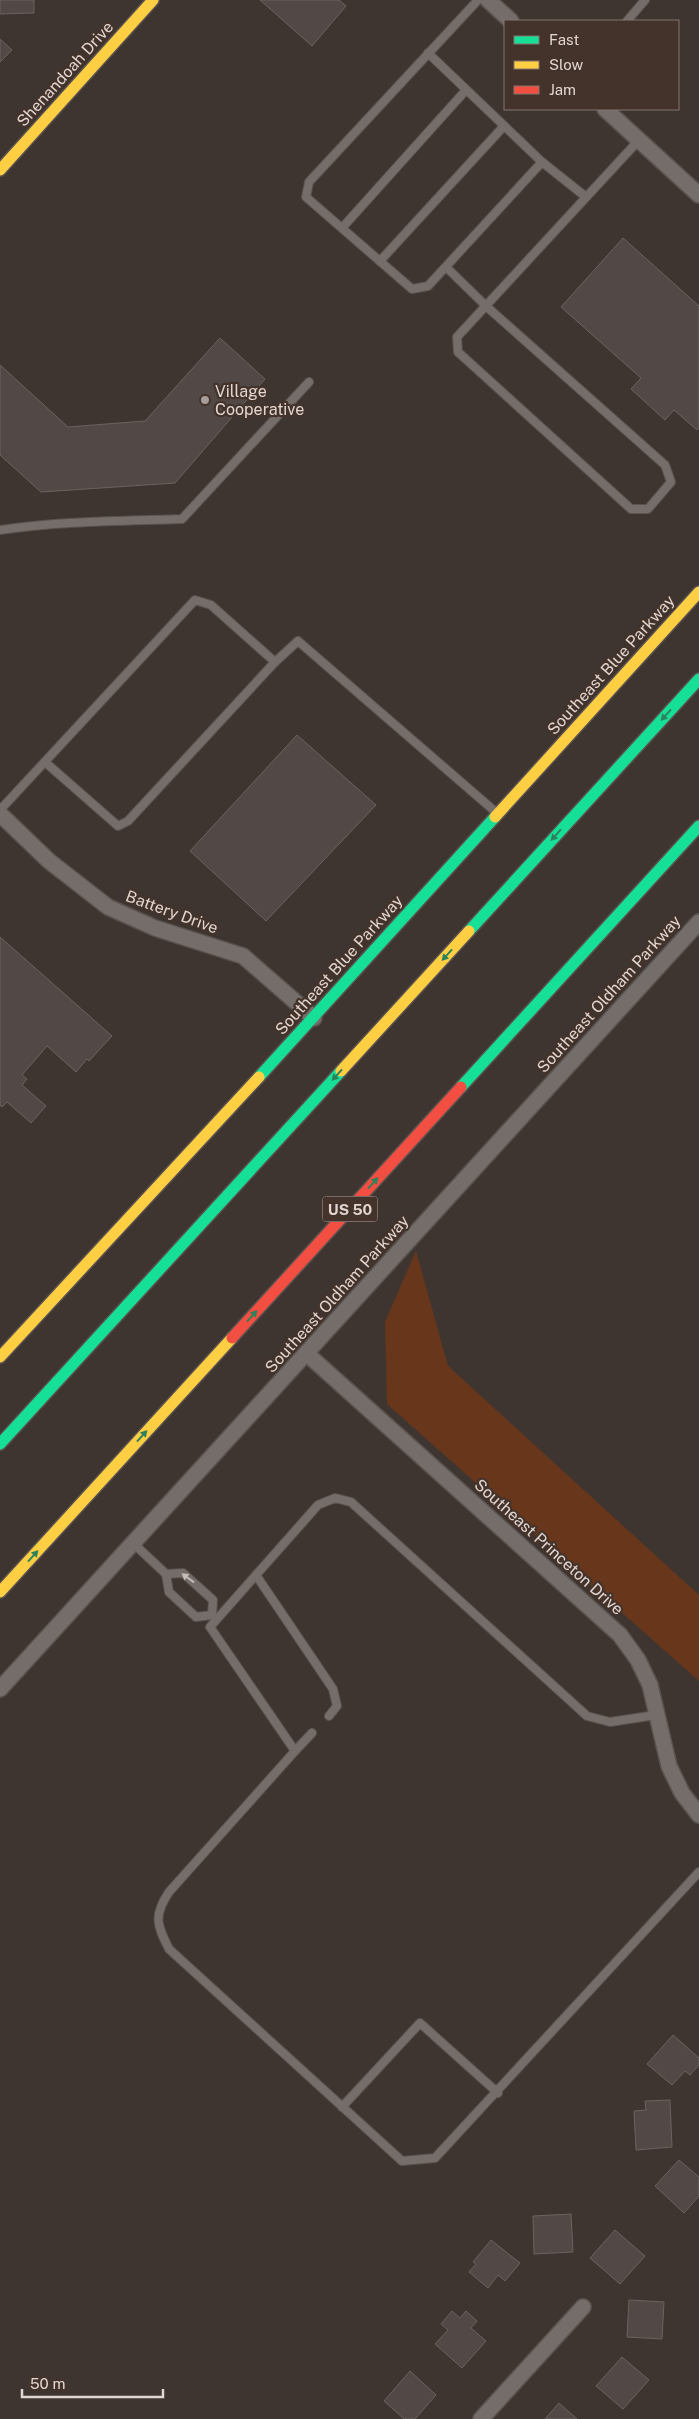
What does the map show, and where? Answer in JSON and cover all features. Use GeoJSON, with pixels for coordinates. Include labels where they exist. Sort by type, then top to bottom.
{"type":"FeatureCollection","features":[{"type":"Feature","properties":{"kind":"main road","name":"Shenandoah Drive"},"geometry":{"type":"LineString","coordinates":[[0,170],[154,0]]}},
{"type":"Feature","properties":{"kind":"main road","name":"Southeast Blue Parkway"},"geometry":{"type":"LineString","coordinates":[[0,1357],[314,1018],[699,592]]}},
{"type":"Feature","properties":{"kind":"main road"},"geometry":{"type":"LineString","coordinates":[[0,1444],[699,679]]}},
{"type":"Feature","properties":{"kind":"main road","name":"US 50"},"geometry":{"type":"LineString","coordinates":[[0,1592],[699,826]]}},
{"type":"Feature","properties":{"kind":"street"},"geometry":{"type":"LineString","coordinates":[[488,0],[510,20]]}},
{"type":"Feature","properties":{"kind":"street"},"geometry":{"type":"LineString","coordinates":[[606,110],[699,195]]}},
{"type":"Feature","properties":{"kind":"street","name":"Battery Drive"},"geometry":{"type":"LineString","coordinates":[[0,812],[49,861],[108,907],[155,928],[243,956],[314,1018]]}},
{"type":"Feature","properties":{"kind":"street","name":"Southeast Oldham Parkway"},"geometry":{"type":"LineString","coordinates":[[0,1689],[699,922]]}},
{"type":"Feature","properties":{"kind":"street","name":"Southeast Princeton Drive"},"geometry":{"type":"LineString","coordinates":[[306,1353],[620,1635],[638,1660],[650,1685],[669,1766],[682,1793],[699,1815]]}},
{"type":"Feature","properties":{"kind":"street"},"geometry":{"type":"LineString","coordinates":[[481,2419],[583,2307]]}},
{"type":"Feature","properties":{"kind":"lane"},"geometry":{"type":"LineString","coordinates":[[478,0],[309,182],[306,197],[412,289],[428,286],[542,162]]}},
{"type":"Feature","properties":{"kind":"lane"},"geometry":{"type":"LineString","coordinates":[[628,20],[645,0]]}},
{"type":"Feature","properties":{"kind":"lane"},"geometry":{"type":"LineString","coordinates":[[428,54],[542,162],[586,197]]}},
{"type":"Feature","properties":{"kind":"lane"},"geometry":{"type":"LineString","coordinates":[[342,228],[466,90]]}},
{"type":"Feature","properties":{"kind":"lane"},"geometry":{"type":"LineString","coordinates":[[380,261],[504,126]]}},
{"type":"Feature","properties":{"kind":"lane"},"geometry":{"type":"LineString","coordinates":[[446,267],[486,306],[665,465],[671,482],[648,509],[632,509],[458,352],[457,337],[486,306],[639,140]]}},
{"type":"Feature","properties":{"kind":"lane"},"geometry":{"type":"LineString","coordinates":[[0,530],[26,526],[105,521],[182,519],[310,382]]}},
{"type":"Feature","properties":{"kind":"lane"},"geometry":{"type":"LineString","coordinates":[[0,812],[195,600],[211,605],[275,662]]}},
{"type":"Feature","properties":{"kind":"lane"},"geometry":{"type":"LineString","coordinates":[[45,762],[118,826],[128,821],[275,662],[298,641],[498,814]]}},
{"type":"Feature","properties":{"kind":"lane"},"geometry":{"type":"LineString","coordinates":[[295,1751],[210,1627],[214,1617],[256,1575],[318,1505],[335,1498],[351,1502],[587,1716],[610,1722],[656,1715]]}},
{"type":"Feature","properties":{"kind":"lane"},"geometry":{"type":"LineString","coordinates":[[133,1543],[166,1574],[169,1592],[196,1616],[214,1617]]}},
{"type":"Feature","properties":{"kind":"lane"},"geometry":{"type":"LineString","coordinates":[[166,1574],[183,1574],[213,1600],[214,1617]]}},
{"type":"Feature","properties":{"kind":"lane"},"geometry":{"type":"LineString","coordinates":[[256,1575],[333,1689],[336,1706],[329,1716]]}},
{"type":"Feature","properties":{"kind":"lane"},"geometry":{"type":"LineString","coordinates":[[312,1733],[169,1892],[160,1906],[158,1926],[169,1949],[402,2160],[435,2158],[498,2093],[699,1872]]}},
{"type":"Feature","properties":{"kind":"lane"},"geometry":{"type":"LineString","coordinates":[[342,2106],[420,2023],[498,2093]]}},
{"type":"Feature","properties":{"kind":"shaded area"},"geometry":{"type":"Polygon","coordinates":[[[416,1251],[448,1366],[699,1595],[699,1681],[387,1404],[385,1322],[416,1251]]]}},
{"type":"Feature","properties":{"kind":"building"},"geometry":{"type":"Polygon","coordinates":[[[0,0],[34,0],[34,13],[0,14],[0,0]]]}},
{"type":"Feature","properties":{"kind":"building"},"geometry":{"type":"Polygon","coordinates":[[[260,0],[339,0],[346,6],[312,46],[260,0]]]}},
{"type":"Feature","properties":{"kind":"building"},"geometry":{"type":"Polygon","coordinates":[[[0,39],[12,50],[0,62],[0,39]]]}},
{"type":"Feature","properties":{"kind":"building"},"geometry":{"type":"Polygon","coordinates":[[[623,238],[699,306],[699,428],[697,430],[674,410],[665,420],[631,389],[641,378],[561,307],[623,238]]]}},
{"type":"Feature","properties":{"kind":"building","name":"Village Cooperative"},"geometry":{"type":"Polygon","coordinates":[[[220,338],[265,379],[175,483],[41,492],[0,455],[0,365],[68,427],[145,421],[220,338]]]}},
{"type":"Feature","properties":{"kind":"building"},"geometry":{"type":"Polygon","coordinates":[[[297,735],[376,805],[266,921],[190,851],[297,735]]]}},
{"type":"Feature","properties":{"kind":"building"},"geometry":{"type":"Polygon","coordinates":[[[0,937],[112,1036],[76,1072],[47,1046],[22,1075],[27,1079],[22,1085],[46,1106],[31,1123],[7,1102],[2,1107],[0,1105],[0,937]]]}},
{"type":"Feature","properties":{"kind":"building"},"geometry":{"type":"Polygon","coordinates":[[[673,2035],[699,2058],[699,2065],[690,2075],[685,2071],[672,2085],[647,2064],[673,2035]]]}},
{"type":"Feature","properties":{"kind":"building"},"geometry":{"type":"Polygon","coordinates":[[[670,2100],[672,2147],[636,2150],[634,2111],[646,2110],[645,2101],[670,2100]]]}},
{"type":"Feature","properties":{"kind":"building"},"geometry":{"type":"Polygon","coordinates":[[[679,2160],[699,2177],[699,2196],[684,2213],[655,2186],[679,2160]]]}},
{"type":"Feature","properties":{"kind":"building"},"geometry":{"type":"Polygon","coordinates":[[[571,2214],[573,2252],[534,2254],[533,2216],[571,2214]]]}},
{"type":"Feature","properties":{"kind":"building"},"geometry":{"type":"Polygon","coordinates":[[[615,2230],[645,2256],[620,2284],[590,2258],[615,2230]]]}},
{"type":"Feature","properties":{"kind":"building"},"geometry":{"type":"Polygon","coordinates":[[[491,2240],[520,2263],[505,2281],[498,2275],[488,2288],[469,2272],[476,2264],[473,2262],[491,2240]]]}},
{"type":"Feature","properties":{"kind":"building"},"geometry":{"type":"Polygon","coordinates":[[[629,2300],[664,2302],[662,2339],[627,2337],[629,2300]]]}},
{"type":"Feature","properties":{"kind":"building"},"geometry":{"type":"Polygon","coordinates":[[[452,2311],[460,2318],[466,2311],[477,2321],[471,2328],[486,2341],[462,2368],[435,2344],[448,2330],[441,2324],[452,2311]]]}},
{"type":"Feature","properties":{"kind":"building"},"geometry":{"type":"Polygon","coordinates":[[[622,2357],[649,2380],[623,2409],[596,2386],[622,2357]]]}},
{"type":"Feature","properties":{"kind":"building"},"geometry":{"type":"Polygon","coordinates":[[[410,2371],[436,2395],[415,2419],[404,2419],[384,2401],[410,2371]]]}},
{"type":"Feature","properties":{"kind":"building"},"geometry":{"type":"Polygon","coordinates":[[[559,2403],[577,2419],[545,2419],[559,2403]]]}},
{"type":"Feature","properties":{"kind":"traffic: fast"},"geometry":{"type":"LineString","coordinates":[[469,931],[699,679]]}},
{"type":"Feature","properties":{"kind":"traffic: fast"},"geometry":{"type":"LineString","coordinates":[[259,1077],[495,817]]}},
{"type":"Feature","properties":{"kind":"traffic: fast"},"geometry":{"type":"LineString","coordinates":[[461,1087],[699,826]]}},
{"type":"Feature","properties":{"kind":"traffic: fast"},"geometry":{"type":"LineString","coordinates":[[0,1444],[341,1071]]}},
{"type":"Feature","properties":{"kind":"traffic: slow"},"geometry":{"type":"LineString","coordinates":[[0,170],[153,0]]}},
{"type":"Feature","properties":{"kind":"traffic: slow"},"geometry":{"type":"LineString","coordinates":[[495,817],[699,592]]}},
{"type":"Feature","properties":{"kind":"traffic: slow"},"geometry":{"type":"LineString","coordinates":[[341,1071],[469,931]]}},
{"type":"Feature","properties":{"kind":"traffic: slow"},"geometry":{"type":"LineString","coordinates":[[0,1357],[259,1077]]}},
{"type":"Feature","properties":{"kind":"traffic: slow"},"geometry":{"type":"LineString","coordinates":[[0,1592],[232,1338]]}},
{"type":"Feature","properties":{"kind":"traffic: jam"},"geometry":{"type":"LineString","coordinates":[[232,1338],[461,1087]]}},
{"type":"Feature","properties":{"kind":"place","name":"Village Cooperative"},"geometry":{"type":"Point","coordinates":[205,400]}}]}
